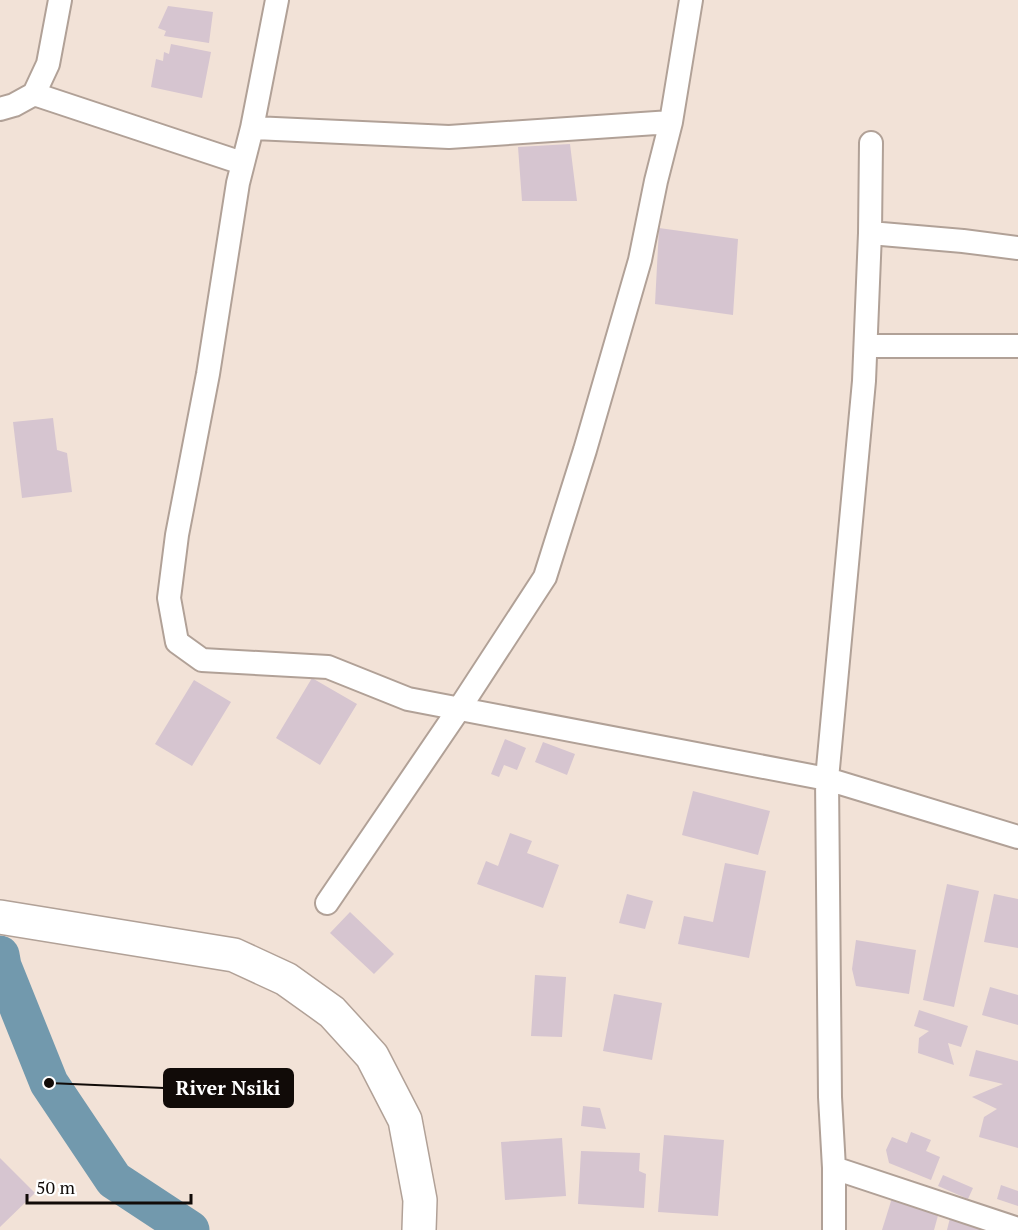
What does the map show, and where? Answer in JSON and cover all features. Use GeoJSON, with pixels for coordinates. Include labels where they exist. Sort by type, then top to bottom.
{"type":"FeatureCollection","features":[{"type":"Feature","properties":{"kind":"main road"},"geometry":{"type":"LineString","coordinates":[[13,919],[234,955],[286,979],[332,1012],[372,1056],[405,1120],[420,1200],[419,1230]]}},
{"type":"Feature","properties":{"kind":"street"},"geometry":{"type":"LineString","coordinates":[[0,108],[14,105],[34,94],[48,64],[60,0]]}},
{"type":"Feature","properties":{"kind":"street"},"geometry":{"type":"LineString","coordinates":[[277,0],[252,128],[242,164],[208,374],[177,535],[169,598],[177,642],[202,660],[328,667],[408,699],[827,779],[1018,837]]}},
{"type":"Feature","properties":{"kind":"street"},"geometry":{"type":"LineString","coordinates":[[327,903],[459,709],[545,577],[585,450],[640,260],[671,122],[691,0]]}},
{"type":"Feature","properties":{"kind":"street"},"geometry":{"type":"LineString","coordinates":[[34,94],[242,164]]}},
{"type":"Feature","properties":{"kind":"street"},"geometry":{"type":"LineString","coordinates":[[252,128],[449,137],[671,122]]}},
{"type":"Feature","properties":{"kind":"street"},"geometry":{"type":"LineString","coordinates":[[834,1230],[834,1168],[830,1097],[827,779],[866,346],[871,143]]}},
{"type":"Feature","properties":{"kind":"street"},"geometry":{"type":"LineString","coordinates":[[870,233],[1018,248]]}},
{"type":"Feature","properties":{"kind":"street"},"geometry":{"type":"LineString","coordinates":[[866,346],[1018,346]]}},
{"type":"Feature","properties":{"kind":"street"},"geometry":{"type":"LineString","coordinates":[[834,1168],[1018,1229]]}},
{"type":"Feature","properties":{"kind":"building"},"geometry":{"type":"Polygon","coordinates":[[[168,6],[213,12],[209,43],[164,36],[166,31],[158,28],[168,6]]]}},
{"type":"Feature","properties":{"kind":"building"},"geometry":{"type":"Polygon","coordinates":[[[171,44],[211,52],[202,98],[151,87],[156,59],[163,61],[164,52],[169,54],[171,44]]]}},
{"type":"Feature","properties":{"kind":"building"},"geometry":{"type":"Polygon","coordinates":[[[570,144],[577,201],[522,201],[518,147],[570,144]]]}},
{"type":"Feature","properties":{"kind":"building"},"geometry":{"type":"Polygon","coordinates":[[[659,228],[738,239],[733,315],[655,304],[659,228]]]}},
{"type":"Feature","properties":{"kind":"building"},"geometry":{"type":"Polygon","coordinates":[[[53,418],[57,450],[67,453],[72,492],[22,498],[13,422],[53,418]]]}},
{"type":"Feature","properties":{"kind":"building"},"geometry":{"type":"Polygon","coordinates":[[[312,678],[357,704],[320,765],[276,738],[312,678]]]}},
{"type":"Feature","properties":{"kind":"building"},"geometry":{"type":"Polygon","coordinates":[[[194,680],[231,702],[192,766],[155,744],[194,680]]]}},
{"type":"Feature","properties":{"kind":"building"},"geometry":{"type":"Polygon","coordinates":[[[505,739],[526,748],[517,770],[504,765],[499,777],[491,774],[505,739]]]}},
{"type":"Feature","properties":{"kind":"building"},"geometry":{"type":"Polygon","coordinates":[[[543,742],[575,754],[567,775],[535,762],[543,742]]]}},
{"type":"Feature","properties":{"kind":"building"},"geometry":{"type":"Polygon","coordinates":[[[693,791],[770,811],[758,855],[682,835],[693,791]]]}},
{"type":"Feature","properties":{"kind":"building"},"geometry":{"type":"Polygon","coordinates":[[[510,833],[532,841],[527,853],[559,865],[543,908],[477,884],[486,861],[498,866],[510,833]]]}},
{"type":"Feature","properties":{"kind":"building"},"geometry":{"type":"Polygon","coordinates":[[[725,863],[766,871],[749,958],[678,944],[684,916],[713,922],[725,863]]]}},
{"type":"Feature","properties":{"kind":"building"},"geometry":{"type":"Polygon","coordinates":[[[947,884],[979,891],[954,1007],[923,1000],[947,884]]]}},
{"type":"Feature","properties":{"kind":"building"},"geometry":{"type":"Polygon","coordinates":[[[627,894],[653,901],[645,929],[619,923],[627,894]]]}},
{"type":"Feature","properties":{"kind":"building"},"geometry":{"type":"Polygon","coordinates":[[[994,894],[1018,899],[1018,948],[984,942],[994,894]]]}},
{"type":"Feature","properties":{"kind":"building"},"geometry":{"type":"Polygon","coordinates":[[[350,912],[394,954],[374,974],[330,933],[350,912]]]}},
{"type":"Feature","properties":{"kind":"building"},"geometry":{"type":"Polygon","coordinates":[[[856,940],[916,950],[909,994],[856,986],[852,969],[856,940]]]}},
{"type":"Feature","properties":{"kind":"building"},"geometry":{"type":"Polygon","coordinates":[[[535,975],[566,977],[562,1037],[531,1036],[535,975]]]}},
{"type":"Feature","properties":{"kind":"building"},"geometry":{"type":"Polygon","coordinates":[[[990,987],[1018,995],[1018,1025],[982,1015],[990,987]]]}},
{"type":"Feature","properties":{"kind":"building"},"geometry":{"type":"Polygon","coordinates":[[[614,994],[662,1003],[652,1060],[603,1051],[614,994]]]}},
{"type":"Feature","properties":{"kind":"building"},"geometry":{"type":"Polygon","coordinates":[[[919,1010],[968,1026],[961,1047],[948,1043],[954,1065],[918,1053],[919,1038],[929,1031],[914,1026],[919,1010]]]}},
{"type":"Feature","properties":{"kind":"building"},"geometry":{"type":"Polygon","coordinates":[[[976,1050],[1018,1061],[1018,1148],[979,1137],[984,1117],[997,1109],[972,1097],[1003,1084],[969,1076],[976,1050]]]}},
{"type":"Feature","properties":{"kind":"building"},"geometry":{"type":"Polygon","coordinates":[[[583,1106],[600,1108],[606,1129],[581,1126],[583,1106]]]}},
{"type":"Feature","properties":{"kind":"building"},"geometry":{"type":"Polygon","coordinates":[[[911,1132],[931,1140],[926,1151],[940,1157],[931,1180],[889,1163],[886,1150],[892,1137],[907,1143],[911,1132]]]}},
{"type":"Feature","properties":{"kind":"building"},"geometry":{"type":"Polygon","coordinates":[[[664,1135],[724,1140],[718,1216],[658,1212],[664,1135]]]}},
{"type":"Feature","properties":{"kind":"building"},"geometry":{"type":"Polygon","coordinates":[[[562,1138],[566,1196],[505,1200],[501,1142],[562,1138]]]}},
{"type":"Feature","properties":{"kind":"building"},"geometry":{"type":"Polygon","coordinates":[[[581,1151],[640,1153],[639,1171],[646,1174],[644,1208],[578,1204],[581,1151]]]}},
{"type":"Feature","properties":{"kind":"building"},"geometry":{"type":"Polygon","coordinates":[[[0,1158],[35,1193],[0,1227],[0,1158]]]}},
{"type":"Feature","properties":{"kind":"building"},"geometry":{"type":"Polygon","coordinates":[[[943,1175],[973,1188],[968,1199],[938,1186],[943,1175]]]}},
{"type":"Feature","properties":{"kind":"building"},"geometry":{"type":"Polygon","coordinates":[[[1001,1185],[1018,1191],[1018,1206],[997,1199],[1001,1185]]]}},
{"type":"Feature","properties":{"kind":"building"},"geometry":{"type":"Polygon","coordinates":[[[892,1198],[939,1212],[934,1230],[882,1230],[892,1198]]]}},
{"type":"Feature","properties":{"kind":"building"},"geometry":{"type":"Polygon","coordinates":[[[951,1214],[997,1230],[947,1230],[951,1214]]]}},
{"type":"Feature","properties":{"kind":"waterway"},"geometry":{"type":"LineString","coordinates":[[0,955],[2,966],[49,1083],[114,1180],[190,1230]]}},
{"type":"Feature","properties":{"kind":"place","name":"River Nsiki"},"geometry":{"type":"Point","coordinates":[49,1083]}}]}
